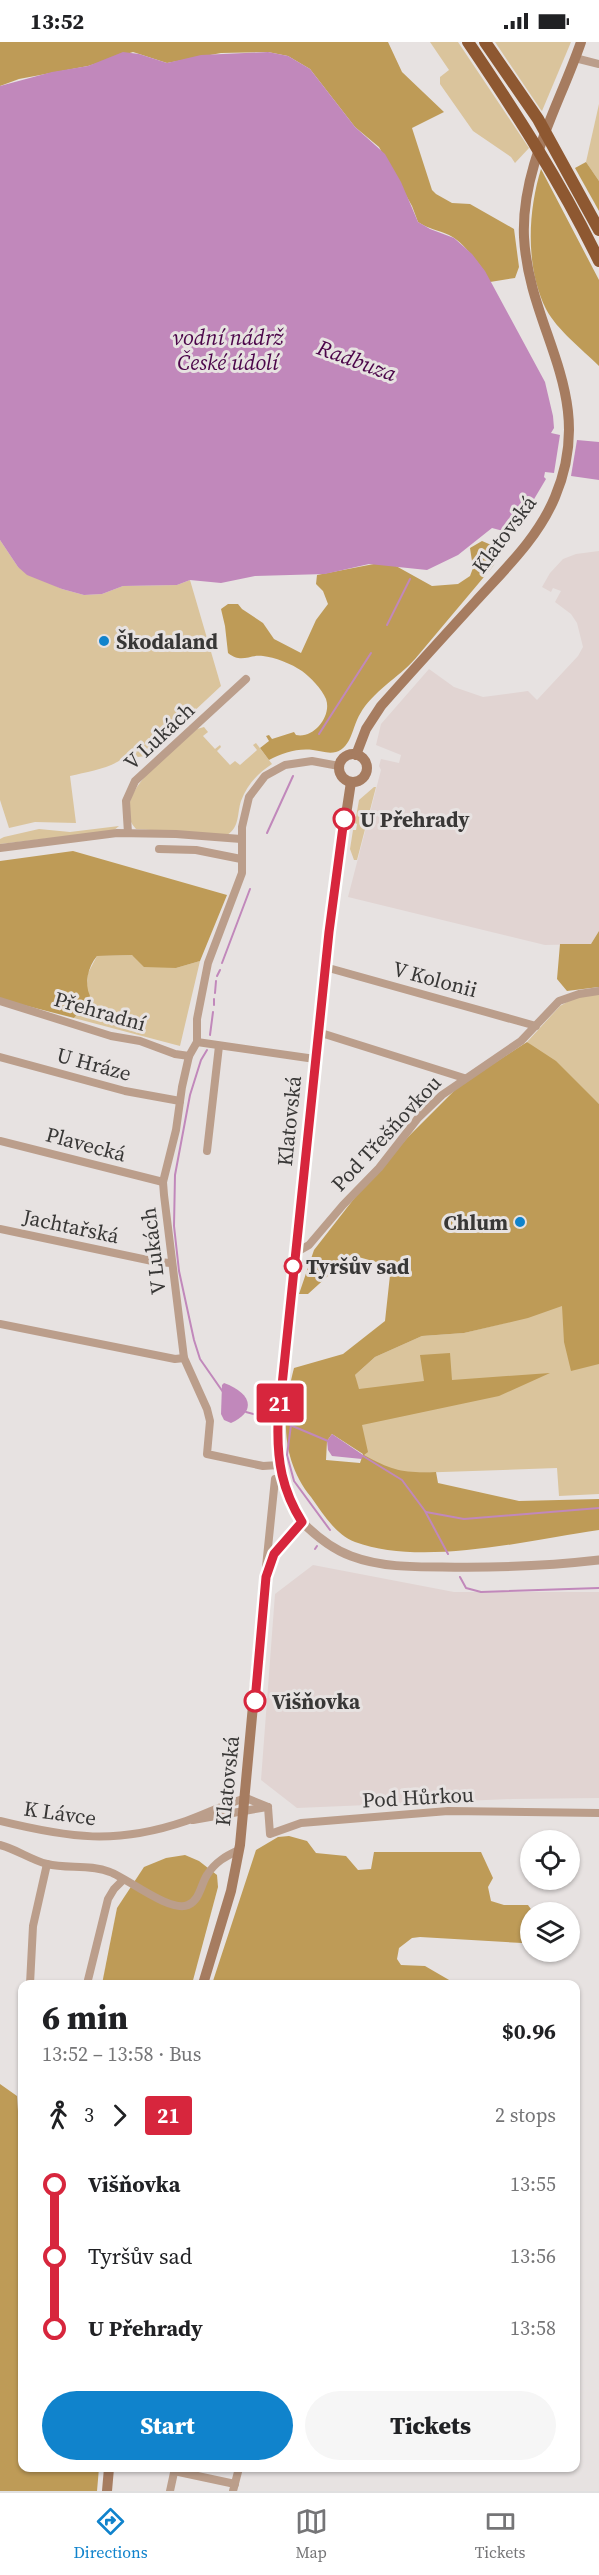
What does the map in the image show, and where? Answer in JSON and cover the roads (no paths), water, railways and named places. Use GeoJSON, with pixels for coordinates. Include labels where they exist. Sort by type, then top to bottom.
{"type":"FeatureCollection","features":[{"type":"Feature","properties":{"kind":"highway"},"geometry":{"type":"LineString","coordinates":[[468,42],[532,139],[599,261]]}},
{"type":"Feature","properties":{"kind":"highway"},"geometry":{"type":"LineString","coordinates":[[484,42],[538,119],[599,230]]}},
{"type":"Feature","properties":{"kind":"main road","name":"Klatovská"},"geometry":{"type":"LineString","coordinates":[[356,755],[366,729],[381,706],[528,542],[549,510],[562,476],[569,439],[567,402],[558,362],[528,271],[524,222],[527,190],[534,165],[581,42]]}},
{"type":"Feature","properties":{"kind":"main road"},"geometry":{"type":"LineString","coordinates":[[356,755],[365,760],[367,770],[361,780],[351,782],[341,775],[339,766],[345,757],[356,755]]}},
{"type":"Feature","properties":{"kind":"main road","name":"Klatovská"},"geometry":{"type":"LineString","coordinates":[[204,1980],[231,1891],[239,1850],[246,1798],[266,1577],[274,1554],[302,1522],[286,1493],[279,1465],[279,1419],[325,967],[337,865],[351,782]]}},
{"type":"Feature","properties":{"kind":"main road"},"geometry":{"type":"LineString","coordinates":[[108,2491],[109,2472]]}},
{"type":"Feature","properties":{"kind":"street"},"geometry":{"type":"LineString","coordinates":[[575,58],[599,64]]}},
{"type":"Feature","properties":{"kind":"street","name":"V Lukách"},"geometry":{"type":"LineString","coordinates":[[128,833],[126,801],[135,781],[246,679]]}},
{"type":"Feature","properties":{"kind":"street","name":"V Lukách"},"geometry":{"type":"LineString","coordinates":[[279,1465],[263,1466],[207,1454],[210,1421],[184,1358],[163,1182],[176,1130],[189,1056],[197,1042],[197,1019],[208,963],[242,873],[241,839],[247,802],[269,773],[285,765],[301,762],[339,766]]}},
{"type":"Feature","properties":{"kind":"street"},"geometry":{"type":"LineString","coordinates":[[0,848],[128,833],[241,839]]}},
{"type":"Feature","properties":{"kind":"street"},"geometry":{"type":"LineString","coordinates":[[159,849],[196,850],[241,859]]}},
{"type":"Feature","properties":{"kind":"street","name":"V Kolonii"},"geometry":{"type":"LineString","coordinates":[[325,967],[536,1026]]}},
{"type":"Feature","properties":{"kind":"street","name":"Pod Třešňovkou"},"geometry":{"type":"LineString","coordinates":[[295,1253],[309,1245],[342,1205],[379,1168],[428,1109],[465,1078],[521,1041],[559,1001],[579,994],[599,992]]}},
{"type":"Feature","properties":{"kind":"street","name":"Přehradní"},"geometry":{"type":"LineString","coordinates":[[0,1001],[111,1036],[140,1041],[175,1054],[189,1056]]}},
{"type":"Feature","properties":{"kind":"street"},"geometry":{"type":"LineString","coordinates":[[318,1032],[465,1078]]}},
{"type":"Feature","properties":{"kind":"street"},"geometry":{"type":"LineString","coordinates":[[197,1042],[315,1059]]}},
{"type":"Feature","properties":{"kind":"street"},"geometry":{"type":"LineString","coordinates":[[207,1151],[219,1046]]}},
{"type":"Feature","properties":{"kind":"street","name":"U Hráze"},"geometry":{"type":"LineString","coordinates":[[0,1057],[125,1091],[180,1101]]}},
{"type":"Feature","properties":{"kind":"street","name":"Plavecká"},"geometry":{"type":"LineString","coordinates":[[0,1141],[163,1182]]}},
{"type":"Feature","properties":{"kind":"street","name":"Jachtařská"},"geometry":{"type":"LineString","coordinates":[[0,1229],[171,1263]]}},
{"type":"Feature","properties":{"kind":"street"},"geometry":{"type":"LineString","coordinates":[[0,1324],[175,1359],[184,1358]]}},
{"type":"Feature","properties":{"kind":"street","name":"Klatovská"},"geometry":{"type":"LineString","coordinates":[[266,1577],[275,1479]]}},
{"type":"Feature","properties":{"kind":"street"},"geometry":{"type":"LineString","coordinates":[[302,1522],[319,1538],[339,1551],[362,1560],[386,1564],[501,1568],[599,1560]]}},
{"type":"Feature","properties":{"kind":"street"},"geometry":{"type":"LineString","coordinates":[[246,1798],[268,1807]]}},
{"type":"Feature","properties":{"kind":"street","name":"K Lávce"},"geometry":{"type":"LineString","coordinates":[[0,1821],[66,1836],[100,1838],[151,1831],[186,1821],[246,1798]]}},
{"type":"Feature","properties":{"kind":"street"},"geometry":{"type":"LineString","coordinates":[[244,1812],[268,1807]]}},
{"type":"Feature","properties":{"kind":"street","name":"Pod Hůrkou"},"geometry":{"type":"LineString","coordinates":[[268,1807],[270,1834],[301,1823],[448,1811],[599,1813]]}},
{"type":"Feature","properties":{"kind":"street","name":"K Lávce"},"geometry":{"type":"LineString","coordinates":[[186,1821],[244,1812]]}},
{"type":"Feature","properties":{"kind":"street"},"geometry":{"type":"LineString","coordinates":[[0,1845],[47,1864],[74,1865],[110,1872],[177,1906],[186,1907],[192,1904],[200,1892],[206,1875],[220,1859],[239,1850]]}},
{"type":"Feature","properties":{"kind":"street"},"geometry":{"type":"LineString","coordinates":[[30,1980],[33,1926],[47,1864]]}},
{"type":"Feature","properties":{"kind":"street"},"geometry":{"type":"LineString","coordinates":[[88,1980],[108,1899],[123,1880]]}},
{"type":"Feature","properties":{"kind":"street"},"geometry":{"type":"LineString","coordinates":[[170,2491],[174,2472]]}},
{"type":"Feature","properties":{"kind":"street"},"geometry":{"type":"LineString","coordinates":[[184,2472],[234,2488],[238,2472]]}},
{"type":"Feature","properties":{"kind":"water","name":"vodní nádrž České údolí"},"geometry":{"type":"Polygon","coordinates":[[[123,52],[139,54],[167,63],[201,55],[268,52],[288,56],[310,69],[355,127],[385,154],[401,182],[418,222],[454,238],[472,254],[485,271],[545,382],[553,416],[554,428],[551,433],[560,435],[554,473],[545,472],[546,479],[527,511],[510,530],[507,532],[492,528],[458,555],[427,570],[369,564],[325,574],[255,576],[221,583],[190,580],[177,585],[123,586],[102,594],[84,595],[27,575],[18,567],[0,540],[0,86],[52,72],[88,66],[123,52]]]}},
{"type":"Feature","properties":{"kind":"water"},"geometry":{"type":"Polygon","coordinates":[[[577,440],[599,442],[599,480],[571,476],[577,440]]]}},
{"type":"Feature","properties":{"kind":"water"},"geometry":{"type":"Polygon","coordinates":[[[224,1383],[245,1396],[248,1407],[240,1418],[231,1423],[224,1420],[221,1414],[224,1383]]]}},
{"type":"Feature","properties":{"kind":"water"},"geometry":{"type":"Polygon","coordinates":[[[332,1434],[363,1455],[362,1459],[332,1456],[328,1450],[327,1441],[332,1434]]]}},
{"type":"Feature","properties":{"kind":"waterway"},"geometry":{"type":"LineString","coordinates":[[387,625],[410,579]]}},
{"type":"Feature","properties":{"kind":"waterway"},"geometry":{"type":"LineString","coordinates":[[319,734],[371,653]]}},
{"type":"Feature","properties":{"kind":"waterway"},"geometry":{"type":"LineString","coordinates":[[267,833],[293,776]]}},
{"type":"Feature","properties":{"kind":"waterway"},"geometry":{"type":"LineString","coordinates":[[222,963],[250,889]]}},
{"type":"Feature","properties":{"kind":"waterway"},"geometry":{"type":"LineString","coordinates":[[217,976],[220,970]]}},
{"type":"Feature","properties":{"kind":"waterway"},"geometry":{"type":"LineString","coordinates":[[215,993],[216,981]]}},
{"type":"Feature","properties":{"kind":"waterway"},"geometry":{"type":"LineString","coordinates":[[214,999],[214,1005]]}},
{"type":"Feature","properties":{"kind":"waterway"},"geometry":{"type":"LineString","coordinates":[[210,1035],[213,1012]]}},
{"type":"Feature","properties":{"kind":"waterway"},"geometry":{"type":"LineString","coordinates":[[207,1050],[201,1060],[190,1095],[175,1175],[174,1226],[179,1271],[194,1340],[200,1359],[223,1392]]}},
{"type":"Feature","properties":{"kind":"waterway"},"geometry":{"type":"LineString","coordinates":[[246,1412],[275,1420]]}},
{"type":"Feature","properties":{"kind":"waterway"},"geometry":{"type":"LineString","coordinates":[[283,1422],[328,1441]]}},
{"type":"Feature","properties":{"kind":"waterway"},"geometry":{"type":"LineString","coordinates":[[291,1425],[287,1455],[294,1481],[330,1530]]}},
{"type":"Feature","properties":{"kind":"waterway"},"geometry":{"type":"LineString","coordinates":[[363,1456],[402,1480],[425,1511],[448,1554]]}},
{"type":"Feature","properties":{"kind":"waterway"},"geometry":{"type":"LineString","coordinates":[[426,1512],[464,1519],[599,1508]]}},
{"type":"Feature","properties":{"kind":"waterway"},"geometry":{"type":"LineString","coordinates":[[460,1577],[466,1588],[481,1592],[599,1588]]}},
{"type":"Feature","properties":{"kind":"place","name":"Škodaland"},"geometry":{"type":"Point","coordinates":[104,641]}},
{"type":"Feature","properties":{"kind":"place","name":"U Přehrady"},"geometry":{"type":"Point","coordinates":[344,819]}},
{"type":"Feature","properties":{"kind":"place","name":"Chlum"},"geometry":{"type":"Point","coordinates":[520,1222]}},
{"type":"Feature","properties":{"kind":"place","name":"Tyršův sad"},"geometry":{"type":"Point","coordinates":[293,1266]}},
{"type":"Feature","properties":{"kind":"place","name":"Višňovka"},"geometry":{"type":"Point","coordinates":[255,1701]}},
{"type":"Feature","properties":{"kind":"water label","name":"Radbuza"},"geometry":{"type":"Point","coordinates":[357,360]}}]}
